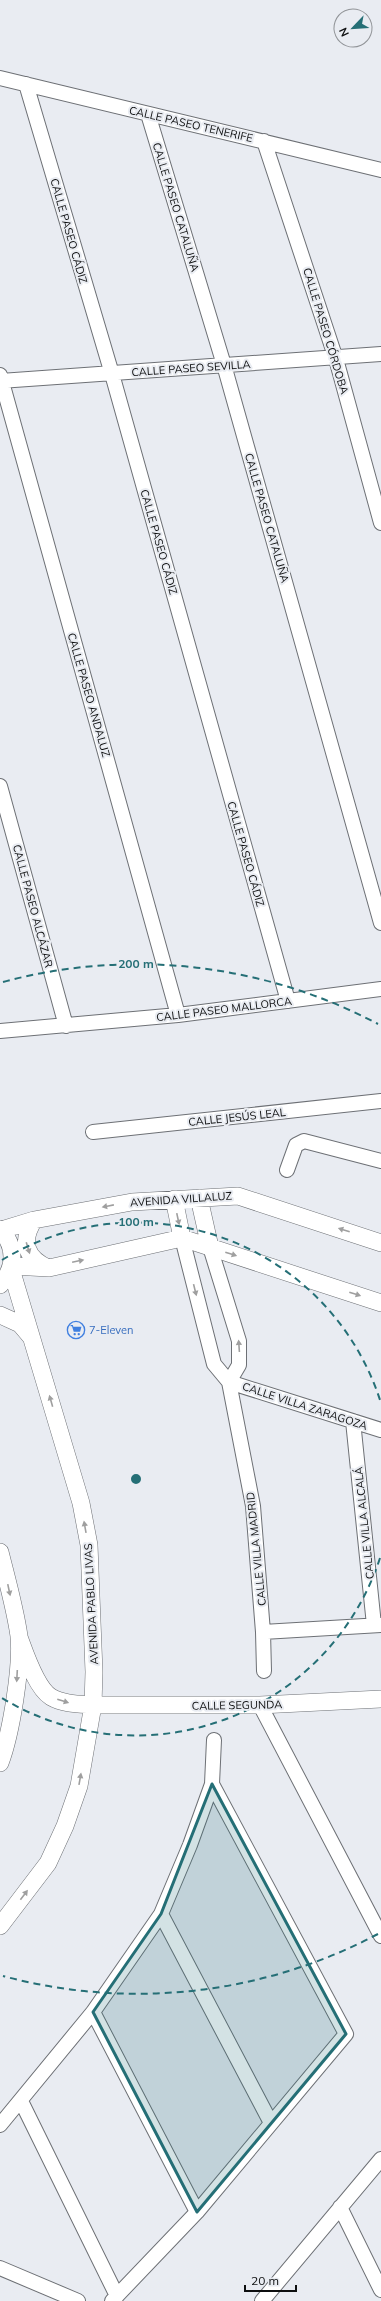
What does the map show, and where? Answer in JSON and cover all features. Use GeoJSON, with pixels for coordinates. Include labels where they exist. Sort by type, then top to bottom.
{"type":"FeatureCollection","features":[{"type":"Feature","properties":{"kind":"street","name":"CALLE PASEO TENERIFE"},"geometry":{"type":"LineString","coordinates":[[0,78],[381,170]]}},
{"type":"Feature","properties":{"kind":"street","name":"CALLE PASEO CÁDIZ"},"geometry":{"type":"LineString","coordinates":[[26,84],[112,374],[288,1001]]}},
{"type":"Feature","properties":{"kind":"street","name":"CALLE PASEO CATALUÑA"},"geometry":{"type":"LineString","coordinates":[[148,114],[224,365],[381,923]]}},
{"type":"Feature","properties":{"kind":"street","name":"CALLE PASEO CÓRDOBA"},"geometry":{"type":"LineString","coordinates":[[264,141],[336,359],[381,523]]}},
{"type":"Feature","properties":{"kind":"street","name":"CALLE PASEO SEVILLA"},"geometry":{"type":"LineString","coordinates":[[1,379],[112,374],[224,365],[336,359],[381,354]]}},
{"type":"Feature","properties":{"kind":"street","name":"CALLE PASEO ANDALUZ"},"geometry":{"type":"LineString","coordinates":[[1,379],[178,1015]]}},
{"type":"Feature","properties":{"kind":"street","name":"CALLE PASEO ALCÁZAR"},"geometry":{"type":"LineString","coordinates":[[0,786],[66,1026]]}},
{"type":"Feature","properties":{"kind":"street","name":"CALLE PASEO MALLORCA"},"geometry":{"type":"LineString","coordinates":[[0,1031],[178,1015],[381,989]]}},
{"type":"Feature","properties":{"kind":"street","name":"CALLE JESÚS LEAL"},"geometry":{"type":"LineString","coordinates":[[93,1132],[381,1101]]}},
{"type":"Feature","properties":{"kind":"street"},"geometry":{"type":"LineString","coordinates":[[287,1170],[296,1145],[307,1141],[381,1161]]}},
{"type":"Feature","properties":{"kind":"street","name":"AVENIDA VILLALUZ"},"geometry":{"type":"LineString","coordinates":[[0,1230],[34,1220],[132,1202],[238,1196],[381,1243]]}},
{"type":"Feature","properties":{"kind":"street"},"geometry":{"type":"LineString","coordinates":[[199,1198],[210,1247],[239,1341],[240,1365],[229,1382]]}},
{"type":"Feature","properties":{"kind":"street"},"geometry":{"type":"LineString","coordinates":[[174,1199],[182,1238]]}},
{"type":"Feature","properties":{"kind":"street"},"geometry":{"type":"LineString","coordinates":[[34,1220],[28,1230],[26,1241],[29,1252],[35,1262],[48,1268]]}},
{"type":"Feature","properties":{"kind":"street","name":"AVENIDA PABLO LIVAS"},"geometry":{"type":"LineString","coordinates":[[0,1230],[9,1240],[13,1253],[11,1268],[81,1503],[89,1545],[94,1672],[93,1705],[79,1786],[65,1826],[48,1863],[0,1926]]}},
{"type":"Feature","properties":{"kind":"street"},"geometry":{"type":"LineString","coordinates":[[0,1285],[11,1268],[48,1268],[182,1238],[381,1303]]}},
{"type":"Feature","properties":{"kind":"street","name":"CALLE VILLA MADRID"},"geometry":{"type":"LineString","coordinates":[[182,1238],[214,1364],[229,1382],[253,1506],[264,1632],[264,1671]]}},
{"type":"Feature","properties":{"kind":"street"},"geometry":{"type":"LineString","coordinates":[[0,1315],[20,1324],[32,1338]]}},
{"type":"Feature","properties":{"kind":"street","name":"CALLE VILLA ZARAGOZA"},"geometry":{"type":"LineString","coordinates":[[229,1382],[381,1430]]}},
{"type":"Feature","properties":{"kind":"street","name":"CALLE VILLA ALCALÁ"},"geometry":{"type":"LineString","coordinates":[[353,1421],[378,1625]]}},
{"type":"Feature","properties":{"kind":"street"},"geometry":{"type":"LineString","coordinates":[[0,1552],[19,1637],[17,1684],[6,1747],[0,1763]]}},
{"type":"Feature","properties":{"kind":"street"},"geometry":{"type":"LineString","coordinates":[[264,1632],[378,1625]]}},
{"type":"Feature","properties":{"kind":"street","name":"CALLE SEGUNDA"},"geometry":{"type":"LineString","coordinates":[[19,1637],[37,1679],[50,1696],[66,1702],[93,1705],[260,1705],[381,1699]]}},
{"type":"Feature","properties":{"kind":"street"},"geometry":{"type":"LineString","coordinates":[[260,1705],[381,1936]]}},
{"type":"Feature","properties":{"kind":"street"},"geometry":{"type":"LineString","coordinates":[[0,2125],[94,2012],[161,1914],[190,1845],[212,1784],[214,1740]]}},
{"type":"Feature","properties":{"kind":"street"},"geometry":{"type":"LineString","coordinates":[[21,2101],[114,2298],[197,2212],[346,2034],[212,1784]]}},
{"type":"Feature","properties":{"kind":"street"},"geometry":{"type":"LineString","coordinates":[[161,1914],[271,2123]]}},
{"type":"Feature","properties":{"kind":"street"},"geometry":{"type":"LineString","coordinates":[[94,2012],[197,2212]]}},
{"type":"Feature","properties":{"kind":"street"},"geometry":{"type":"LineString","coordinates":[[266,2299],[381,2159]]}},
{"type":"Feature","properties":{"kind":"street"},"geometry":{"type":"LineString","coordinates":[[340,2208],[381,2290]]}},
{"type":"Feature","properties":{"kind":"street"},"geometry":{"type":"LineString","coordinates":[[0,2268],[78,2301]]}},
{"type":"Feature","properties":{"kind":"highlighted area"},"geometry":{"type":"Polygon","coordinates":[[[212,1784],[346,2034],[197,2212],[93,2012],[161,1914],[212,1784]]]}},
{"type":"Feature","properties":{"kind":"place","name":"7-Eleven"},"geometry":{"type":"Point","coordinates":[76,1330]}}]}
